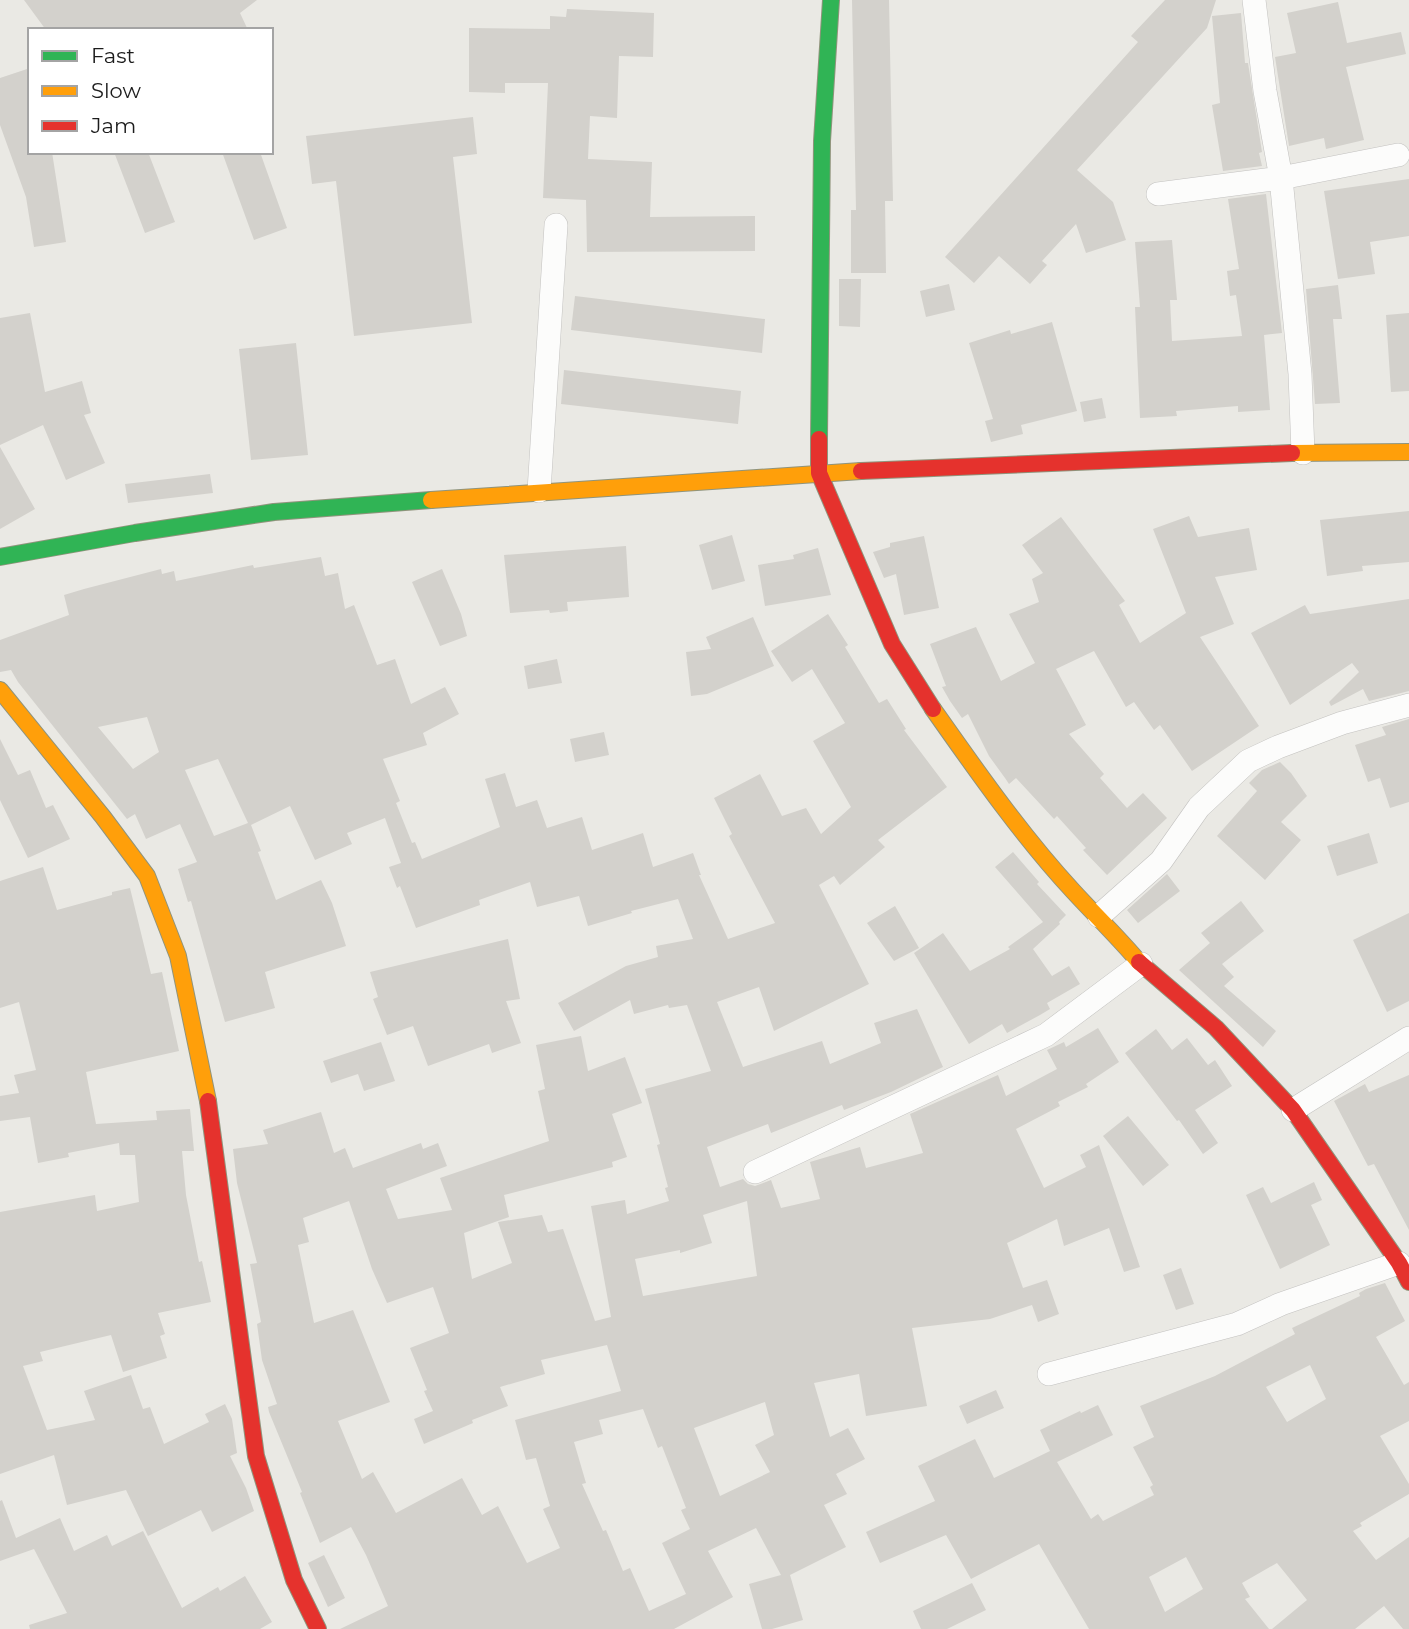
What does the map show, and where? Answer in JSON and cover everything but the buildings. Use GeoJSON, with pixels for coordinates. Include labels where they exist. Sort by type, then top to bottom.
{"type":"FeatureCollection","features":[{"type":"Feature","properties":{"kind":"street"},"geometry":{"type":"LineString","coordinates":[[831,0],[822,141],[818,473],[892,644],[929,704],[990,789],[1073,891],[1099,916],[1140,964],[1216,1028],[1293,1110],[1404,1273],[1282,1304],[1237,1324],[1049,1374]]}},
{"type":"Feature","properties":{"kind":"street"},"geometry":{"type":"LineString","coordinates":[[1254,0],[1265,91],[1281,178],[1300,374],[1303,453]]}},
{"type":"Feature","properties":{"kind":"street"},"geometry":{"type":"LineString","coordinates":[[1158,194],[1281,178],[1398,155]]}},
{"type":"Feature","properties":{"kind":"street"},"geometry":{"type":"LineString","coordinates":[[538,491],[556,225]]}},
{"type":"Feature","properties":{"kind":"street"},"geometry":{"type":"LineString","coordinates":[[0,557],[274,512],[538,491],[818,473],[1303,453],[1409,452]]}},
{"type":"Feature","properties":{"kind":"street"},"geometry":{"type":"LineString","coordinates":[[0,690],[147,876],[178,956],[207,1096],[256,1457],[294,1580],[318,1629]]}},
{"type":"Feature","properties":{"kind":"street"},"geometry":{"type":"LineString","coordinates":[[1099,916],[1161,862],[1199,807],[1248,761],[1342,723],[1409,705]]}},
{"type":"Feature","properties":{"kind":"street"},"geometry":{"type":"LineString","coordinates":[[755,1172],[1046,1035],[1140,964]]}},
{"type":"Feature","properties":{"kind":"street"},"geometry":{"type":"LineString","coordinates":[[1293,1110],[1409,1038]]}},
{"type":"Feature","properties":{"kind":"traffic: fast"},"geometry":{"type":"LineString","coordinates":[[819,439],[822,141],[831,0]]}},
{"type":"Feature","properties":{"kind":"traffic: fast"},"geometry":{"type":"LineString","coordinates":[[0,557],[274,512],[431,500]]}},
{"type":"Feature","properties":{"kind":"traffic: slow"},"geometry":{"type":"LineString","coordinates":[[1292,453],[1409,452]]}},
{"type":"Feature","properties":{"kind":"traffic: slow"},"geometry":{"type":"LineString","coordinates":[[431,500],[861,471]]}},
{"type":"Feature","properties":{"kind":"traffic: slow"},"geometry":{"type":"LineString","coordinates":[[0,690],[147,876],[178,956],[208,1101]]}},
{"type":"Feature","properties":{"kind":"traffic: slow"},"geometry":{"type":"LineString","coordinates":[[933,709],[1036,848],[1139,962]]}},
{"type":"Feature","properties":{"kind":"traffic: jam"},"geometry":{"type":"LineString","coordinates":[[819,439],[819,473],[892,644],[933,709]]}},
{"type":"Feature","properties":{"kind":"traffic: jam"},"geometry":{"type":"LineString","coordinates":[[861,471],[1292,453]]}},
{"type":"Feature","properties":{"kind":"traffic: jam"},"geometry":{"type":"LineString","coordinates":[[1139,962],[1216,1028],[1293,1110],[1399,1263],[1409,1282]]}},
{"type":"Feature","properties":{"kind":"traffic: jam"},"geometry":{"type":"LineString","coordinates":[[208,1101],[256,1456],[294,1580],[318,1629]]}}]}
